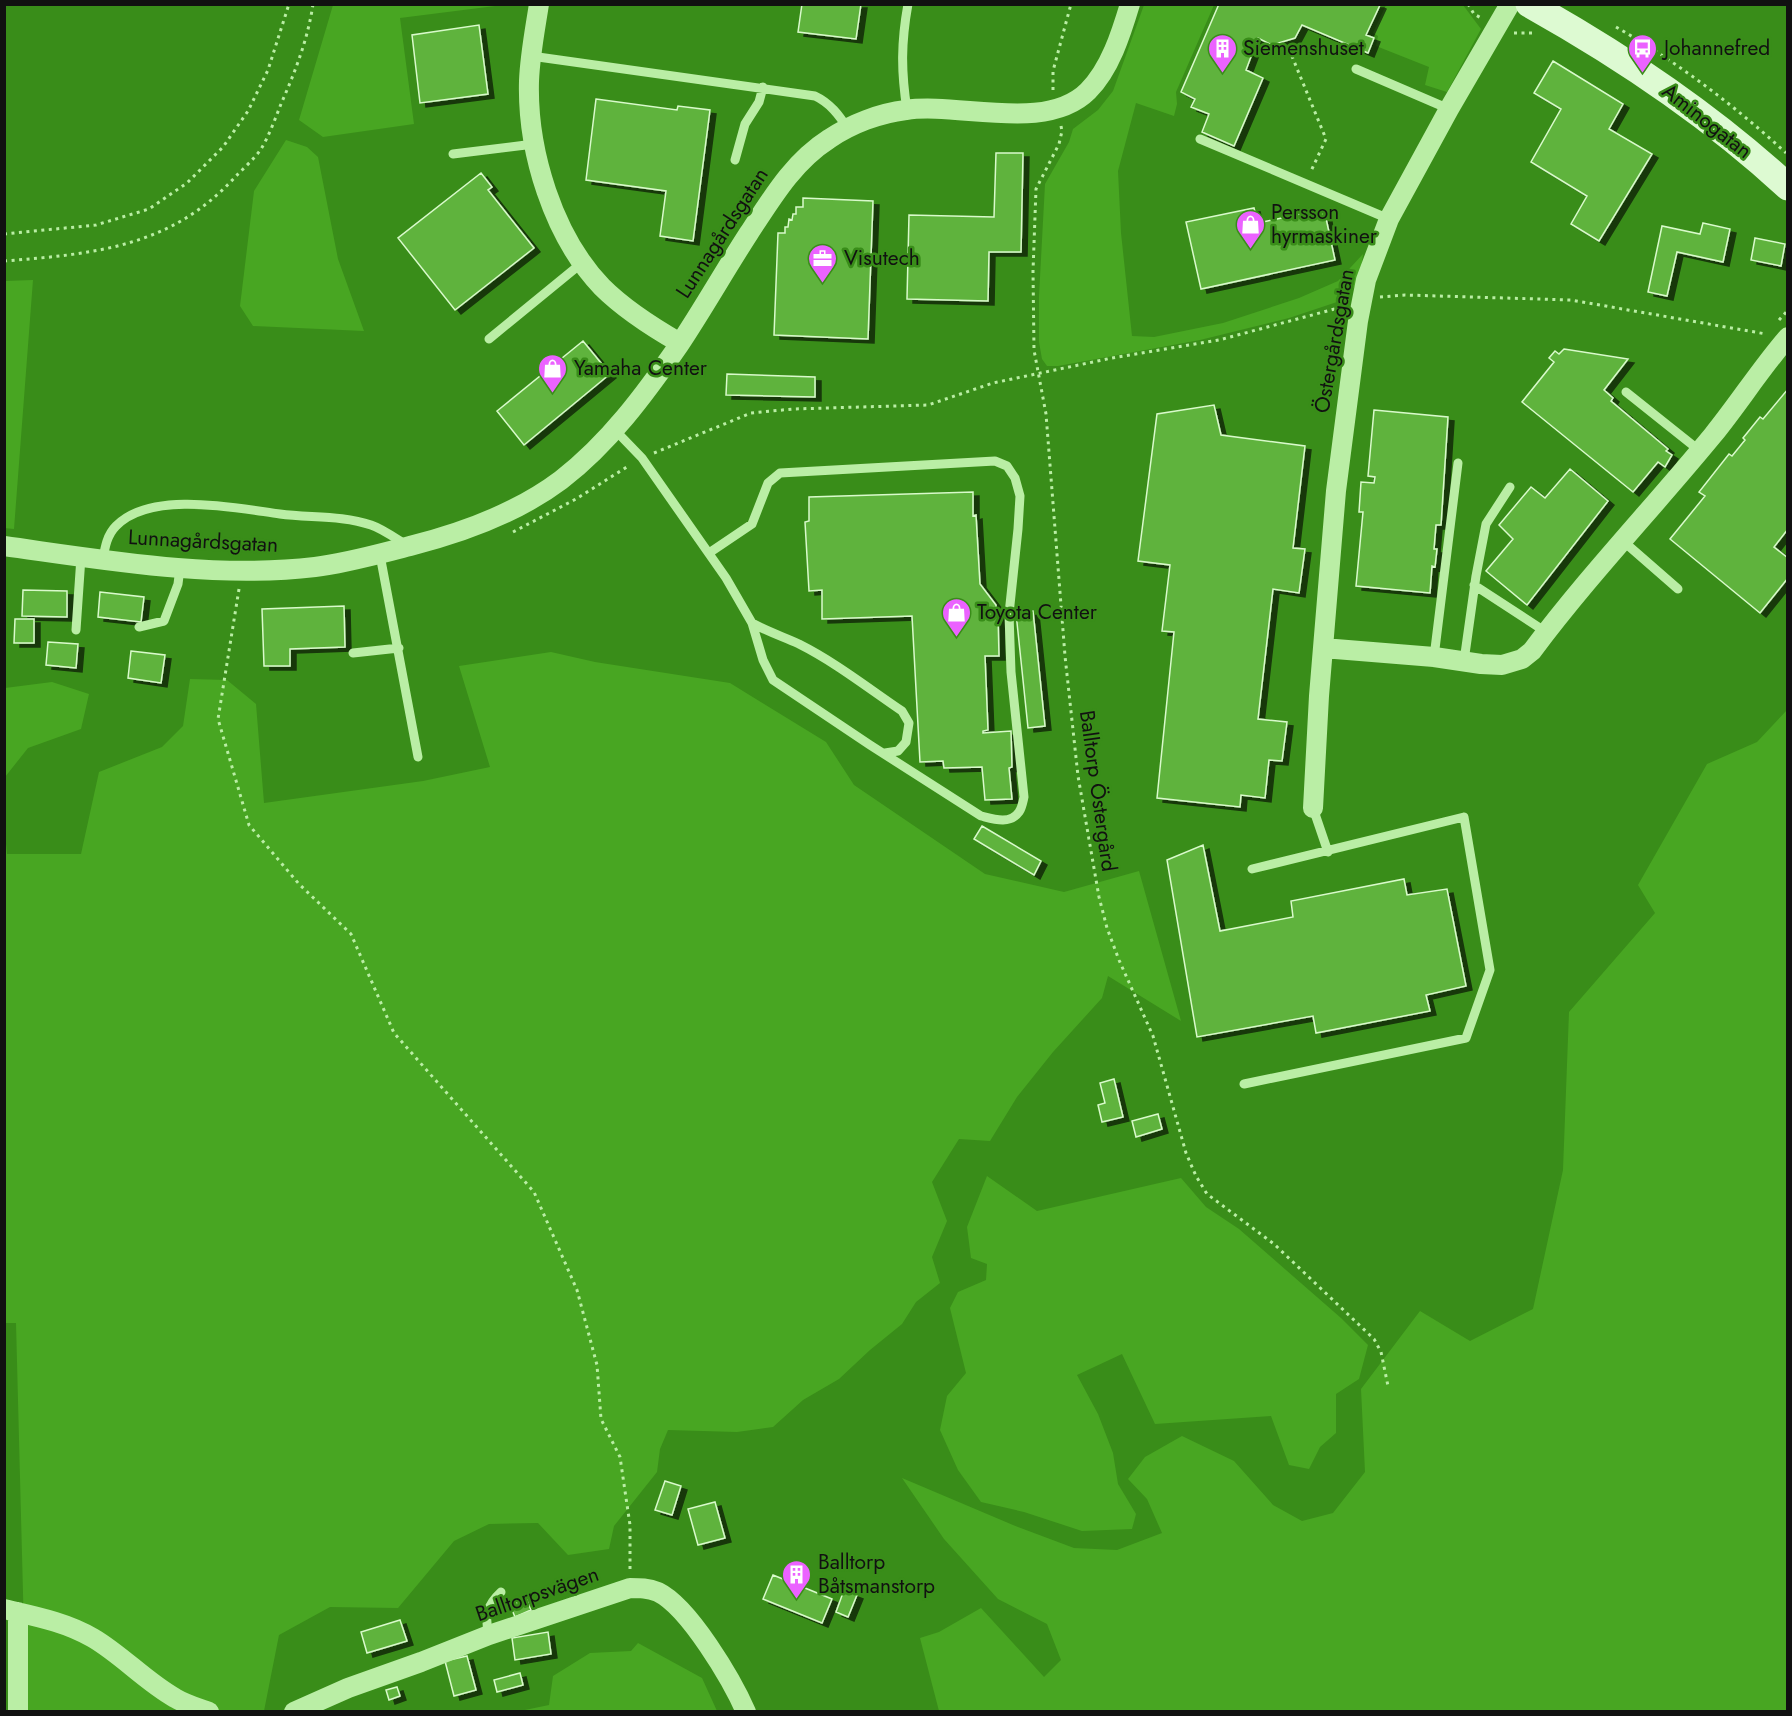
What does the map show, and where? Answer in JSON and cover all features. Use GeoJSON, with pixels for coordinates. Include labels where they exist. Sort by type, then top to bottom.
{"type":"FeatureCollection","features":[{"type":"Feature","properties":{"kind":"street","name":"Lunnagårdsgatan"},"geometry":{"type":"LineString","coordinates":[[4,546],[180,568],[271,570],[315,567],[380,555],[438,539],[474,526],[532,498],[559,481],[615,430],[680,343],[773,195],[805,158],[830,138],[874,117],[907,110],[939,109],[1023,113],[1058,108],[1078,99],[1089,90],[1101,74],[1120,35],[1130,4]]}},
{"type":"Feature","properties":{"kind":"street","name":"Östergårdsgatan"},"geometry":{"type":"LineString","coordinates":[[1313,808],[1336,491],[1361,302],[1366,280],[1389,219],[1510,4]]}},
{"type":"Feature","properties":{"kind":"street","name":"Aminogatan"},"geometry":{"type":"LineString","coordinates":[[1529,4],[1614,54],[1682,100],[1788,187]]}},
{"type":"Feature","properties":{"kind":"street"},"geometry":{"type":"LineString","coordinates":[[539,5],[531,56],[529,98],[534,144],[543,182],[567,237],[602,286],[624,308],[680,343]]}},
{"type":"Feature","properties":{"kind":"street"},"geometry":{"type":"LineString","coordinates":[[1323,648],[1502,665],[1522,659],[1532,651],[1578,591],[1700,451],[1785,340]]}},
{"type":"Feature","properties":{"kind":"street","name":"Balltorpsvägen"},"geometry":{"type":"LineString","coordinates":[[294,1712],[348,1688],[489,1635],[630,1588],[644,1587],[659,1592],[676,1606],[712,1650],[746,1712]]}},
{"type":"Feature","properties":{"kind":"street"},"geometry":{"type":"LineString","coordinates":[[18,1712],[11,1611],[44,1618],[91,1636],[121,1656],[147,1680],[176,1699],[209,1712]]}},
{"type":"Feature","properties":{"kind":"lane"},"geometry":{"type":"LineString","coordinates":[[907,110],[901,75],[908,4]]}},
{"type":"Feature","properties":{"kind":"lane"},"geometry":{"type":"LineString","coordinates":[[531,56],[815,96],[837,113],[848,129]]}},
{"type":"Feature","properties":{"kind":"lane"},"geometry":{"type":"LineString","coordinates":[[1356,69],[1449,109]]}},
{"type":"Feature","properties":{"kind":"lane"},"geometry":{"type":"LineString","coordinates":[[735,160],[739,139],[748,118],[759,102],[763,87]]}},
{"type":"Feature","properties":{"kind":"lane"},"geometry":{"type":"LineString","coordinates":[[1200,139],[1389,219]]}},
{"type":"Feature","properties":{"kind":"lane"},"geometry":{"type":"LineString","coordinates":[[453,154],[534,144]]}},
{"type":"Feature","properties":{"kind":"lane"},"geometry":{"type":"LineString","coordinates":[[489,339],[583,262]]}},
{"type":"Feature","properties":{"kind":"lane"},"geometry":{"type":"LineString","coordinates":[[1626,392],[1700,451]]}},
{"type":"Feature","properties":{"kind":"lane"},"geometry":{"type":"LineString","coordinates":[[615,430],[642,458],[709,553],[752,623],[763,660],[773,680],[981,816],[999,821],[1011,818],[1019,812],[1024,797],[1011,672],[1009,614],[1020,496],[1015,478],[1007,466],[994,461],[780,473],[768,483],[752,524],[709,553]]}},
{"type":"Feature","properties":{"kind":"lane"},"geometry":{"type":"LineString","coordinates":[[1434,657],[1458,464]]}},
{"type":"Feature","properties":{"kind":"lane"},"geometry":{"type":"LineString","coordinates":[[1464,661],[1474,585],[1486,524],[1510,487]]}},
{"type":"Feature","properties":{"kind":"lane"},"geometry":{"type":"LineString","coordinates":[[103,559],[105,543],[116,525],[128,517],[169,505],[200,503],[370,524],[408,547]]}},
{"type":"Feature","properties":{"kind":"lane"},"geometry":{"type":"LineString","coordinates":[[1623,541],[1678,589]]}},
{"type":"Feature","properties":{"kind":"lane"},"geometry":{"type":"LineString","coordinates":[[380,555],[418,757]]}},
{"type":"Feature","properties":{"kind":"lane"},"geometry":{"type":"LineString","coordinates":[[76,630],[81,557]]}},
{"type":"Feature","properties":{"kind":"lane"},"geometry":{"type":"LineString","coordinates":[[139,627],[164,621],[178,584],[180,568]]}},
{"type":"Feature","properties":{"kind":"lane"},"geometry":{"type":"LineString","coordinates":[[1474,585],[1546,632]]}},
{"type":"Feature","properties":{"kind":"lane"},"geometry":{"type":"LineString","coordinates":[[752,623],[818,655],[902,711],[909,723],[906,742],[898,751],[885,753]]}},
{"type":"Feature","properties":{"kind":"lane"},"geometry":{"type":"LineString","coordinates":[[353,653],[399,648]]}},
{"type":"Feature","properties":{"kind":"lane","name":"Östergårdsgatan"},"geometry":{"type":"LineString","coordinates":[[1313,808],[1328,852]]}},
{"type":"Feature","properties":{"kind":"lane"},"geometry":{"type":"LineString","coordinates":[[1244,1084],[1466,1038],[1490,970],[1464,817],[1328,852],[1252,868]]}},
{"type":"Feature","properties":{"kind":"lane"},"geometry":{"type":"LineString","coordinates":[[489,1635],[486,1624],[487,1609],[491,1601],[501,1592]]}},
{"type":"Feature","properties":{"kind":"path"},"geometry":{"type":"LineString","coordinates":[[4,234],[96,225],[150,209],[187,183],[223,147],[248,111],[268,70],[289,4]]}},
{"type":"Feature","properties":{"kind":"path"},"geometry":{"type":"LineString","coordinates":[[4,261],[81,254],[111,249],[145,239],[191,216],[219,196],[260,150],[292,78],[310,24],[313,4]]}},
{"type":"Feature","properties":{"kind":"path","name":"Balltorp Östergård"},"geometry":{"type":"LineString","coordinates":[[1071,4],[1051,80],[1062,131],[1059,144],[1036,189],[1033,323],[1038,374],[1046,414],[1065,656],[1078,776],[1099,897],[1119,960],[1153,1036],[1186,1152],[1196,1176],[1207,1194],[1274,1244],[1366,1330],[1382,1352],[1388,1386]]}},
{"type":"Feature","properties":{"kind":"path"},"geometry":{"type":"LineString","coordinates":[[1289,49],[1326,140],[1305,185]]}},
{"type":"Feature","properties":{"kind":"path"},"geometry":{"type":"LineString","coordinates":[[1038,374],[1112,358],[1219,340],[1382,296],[1571,300],[1768,334],[1785,340]]}},
{"type":"Feature","properties":{"kind":"path"},"geometry":{"type":"LineString","coordinates":[[239,588],[218,718],[249,825],[300,884],[351,934],[394,1033],[534,1192],[577,1290],[597,1365],[601,1419],[620,1457],[630,1525],[630,1588]]}},
{"type":"Feature","properties":{"kind":"green space"},"geometry":{"type":"Polygon","coordinates":[[[333,4],[503,5],[400,18],[414,124],[323,137],[299,120],[333,4]]]}},
{"type":"Feature","properties":{"kind":"green space"},"geometry":{"type":"Polygon","coordinates":[[[1144,5],[1214,5],[1176,92],[1177,104],[1174,116],[1136,103],[1118,171],[1121,233],[1132,336],[1154,337],[1223,323],[1299,298],[1338,281],[1363,254],[1360,279],[1346,299],[1289,318],[1200,340],[1058,366],[1047,366],[1042,359],[1039,342],[1045,184],[1069,142],[1073,129],[1098,110],[1113,91],[1144,5]]]}},
{"type":"Feature","properties":{"kind":"green space"},"geometry":{"type":"Polygon","coordinates":[[[1386,5],[1463,5],[1481,29],[1447,92],[1425,85],[1429,67],[1376,46],[1378,36],[1373,33],[1386,5]]]}},
{"type":"Feature","properties":{"kind":"green space"},"geometry":{"type":"Polygon","coordinates":[[[286,140],[307,147],[318,157],[338,259],[364,331],[253,326],[240,306],[254,191],[286,140]]]}},
{"type":"Feature","properties":{"kind":"green space"},"geometry":{"type":"Polygon","coordinates":[[[33,280],[14,529],[4,528],[5,281],[33,280]]]}},
{"type":"Feature","properties":{"kind":"green space"},"geometry":{"type":"Polygon","coordinates":[[[551,652],[595,662],[730,683],[826,742],[854,785],[985,874],[1064,892],[1139,871],[1181,1021],[1108,976],[1102,998],[1053,1052],[1017,1097],[990,1141],[959,1139],[932,1182],[947,1221],[932,1257],[940,1283],[916,1302],[902,1324],[839,1379],[803,1400],[773,1427],[737,1432],[668,1430],[660,1449],[657,1472],[614,1526],[609,1549],[568,1555],[538,1523],[489,1524],[454,1541],[398,1608],[330,1607],[279,1635],[264,1711],[29,1711],[26,1709],[16,1323],[4,1323],[4,823],[7,854],[81,854],[99,772],[162,747],[183,726],[190,679],[227,680],[256,704],[264,803],[423,781],[490,767],[459,666],[551,652]]]}},
{"type":"Feature","properties":{"kind":"green space"},"geometry":{"type":"Polygon","coordinates":[[[52,682],[89,694],[81,729],[28,748],[5,777],[5,688],[52,682]]]}},
{"type":"Feature","properties":{"kind":"green space"},"geometry":{"type":"Polygon","coordinates":[[[1787,710],[1787,1711],[939,1711],[920,1638],[939,1632],[981,1608],[1044,1677],[1061,1660],[1047,1624],[998,1599],[944,1539],[902,1478],[1074,1548],[1117,1550],[1162,1533],[1147,1499],[1128,1479],[1145,1457],[1182,1436],[1234,1461],[1273,1505],[1302,1521],[1333,1513],[1365,1472],[1361,1389],[1420,1311],[1470,1341],[1533,1309],[1563,1170],[1569,1012],[1655,913],[1638,885],[1707,764],[1757,742],[1787,710]]]}},
{"type":"Feature","properties":{"kind":"green space"},"geometry":{"type":"Polygon","coordinates":[[[987,1176],[1037,1211],[1181,1178],[1206,1207],[1239,1229],[1341,1318],[1368,1345],[1359,1379],[1336,1394],[1336,1433],[1320,1447],[1309,1469],[1289,1465],[1271,1416],[1155,1424],[1122,1354],[1077,1375],[1098,1414],[1113,1453],[1118,1484],[1136,1514],[1132,1529],[1082,1531],[1024,1512],[981,1502],[958,1470],[940,1430],[947,1396],[966,1373],[950,1308],[958,1292],[986,1280],[987,1264],[971,1258],[967,1227],[987,1176]]]}},
{"type":"Feature","properties":{"kind":"green space"},"geometry":{"type":"Polygon","coordinates":[[[638,1643],[702,1678],[717,1711],[520,1711],[549,1705],[553,1676],[590,1653],[631,1651],[638,1643]]]}},
{"type":"Feature","properties":{"kind":"building"},"geometry":{"type":"Polygon","coordinates":[[[802,4],[861,4],[856,39],[798,32],[802,4]]]}},
{"type":"Feature","properties":{"kind":"building","name":"Siemenshuset"},"geometry":{"type":"Polygon","coordinates":[[[1219,4],[1380,5],[1366,35],[1374,38],[1368,53],[1302,25],[1295,38],[1272,45],[1258,38],[1246,70],[1263,78],[1234,146],[1202,132],[1209,114],[1191,107],[1195,99],[1181,92],[1219,4]]]}},
{"type":"Feature","properties":{"kind":"building"},"geometry":{"type":"Polygon","coordinates":[[[479,25],[488,94],[420,103],[412,35],[479,25]]]}},
{"type":"Feature","properties":{"kind":"building"},"geometry":{"type":"Polygon","coordinates":[[[1553,61],[1623,104],[1609,129],[1652,154],[1599,241],[1571,224],[1587,196],[1531,162],[1561,109],[1534,93],[1553,61]]]}},
{"type":"Feature","properties":{"kind":"building"},"geometry":{"type":"Polygon","coordinates":[[[596,99],[677,110],[678,106],[710,110],[693,241],[660,236],[666,191],[586,180],[596,99]]]}},
{"type":"Feature","properties":{"kind":"building"},"geometry":{"type":"Polygon","coordinates":[[[996,153],[1023,153],[1021,252],[989,252],[988,301],[907,299],[909,215],[994,217],[996,153]]]}},
{"type":"Feature","properties":{"kind":"building"},"geometry":{"type":"Polygon","coordinates":[[[481,173],[492,187],[488,190],[534,248],[455,310],[398,238],[481,173]]]}},
{"type":"Feature","properties":{"kind":"building","name":"Visutech"},"geometry":{"type":"Polygon","coordinates":[[[803,198],[873,201],[868,339],[774,335],[778,233],[785,233],[789,219],[792,220],[793,214],[796,214],[796,207],[803,207],[803,198]]]}},
{"type":"Feature","properties":{"kind":"building"},"geometry":{"type":"Polygon","coordinates":[[[1254,208],[1258,223],[1324,209],[1335,260],[1201,289],[1186,222],[1254,208]]]}},
{"type":"Feature","properties":{"kind":"building"},"geometry":{"type":"Polygon","coordinates":[[[1703,223],[1730,229],[1723,262],[1677,252],[1667,296],[1648,292],[1662,226],[1700,234],[1703,223]]]}},
{"type":"Feature","properties":{"kind":"building"},"geometry":{"type":"Polygon","coordinates":[[[1755,238],[1785,244],[1781,266],[1751,260],[1755,238]]]}},
{"type":"Feature","properties":{"kind":"building","name":"Yamaha Center"},"geometry":{"type":"Polygon","coordinates":[[[583,341],[610,374],[524,445],[497,411],[583,341]]]}},
{"type":"Feature","properties":{"kind":"building"},"geometry":{"type":"Polygon","coordinates":[[[1564,349],[1628,359],[1604,390],[1613,398],[1611,401],[1668,449],[1666,451],[1672,455],[1665,467],[1658,462],[1633,492],[1522,402],[1554,362],[1549,358],[1555,351],[1559,354],[1564,349]]]}},
{"type":"Feature","properties":{"kind":"building"},"geometry":{"type":"Polygon","coordinates":[[[727,374],[815,377],[815,397],[726,395],[727,374]]]}},
{"type":"Feature","properties":{"kind":"building"},"geometry":{"type":"Polygon","coordinates":[[[1788,389],[1788,529],[1774,547],[1788,558],[1788,578],[1760,613],[1670,539],[1705,496],[1699,492],[1729,454],[1732,456],[1760,417],[1763,419],[1788,389]]]}},
{"type":"Feature","properties":{"kind":"building"},"geometry":{"type":"Polygon","coordinates":[[[1214,405],[1221,435],[1305,446],[1293,548],[1305,549],[1299,593],[1273,589],[1258,719],[1287,722],[1282,761],[1269,760],[1265,798],[1241,795],[1240,807],[1157,798],[1174,632],[1162,631],[1170,565],[1138,561],[1157,414],[1214,405]]]}},
{"type":"Feature","properties":{"kind":"building"},"geometry":{"type":"Polygon","coordinates":[[[1374,410],[1448,417],[1441,525],[1436,525],[1434,549],[1437,549],[1435,567],[1432,566],[1430,593],[1356,586],[1363,512],[1359,512],[1361,482],[1374,483],[1375,477],[1368,476],[1374,410]]]}},
{"type":"Feature","properties":{"kind":"building"},"geometry":{"type":"Polygon","coordinates":[[[1570,469],[1608,501],[1527,605],[1486,571],[1513,539],[1499,525],[1531,487],[1545,498],[1570,469]]]}},
{"type":"Feature","properties":{"kind":"building","name":"Toyota Center"},"geometry":{"type":"Polygon","coordinates":[[[973,492],[973,516],[976,515],[980,584],[996,605],[996,614],[998,614],[999,656],[985,656],[988,730],[983,733],[1011,731],[1012,767],[1009,768],[1012,799],[985,800],[982,767],[944,768],[943,761],[920,762],[912,616],[822,619],[822,590],[809,591],[805,522],[809,521],[809,497],[973,492]]]}},
{"type":"Feature","properties":{"kind":"building"},"geometry":{"type":"Polygon","coordinates":[[[23,590],[67,591],[67,617],[22,616],[23,590]]]}},
{"type":"Feature","properties":{"kind":"building"},"geometry":{"type":"Polygon","coordinates":[[[100,592],[144,597],[141,622],[98,617],[100,592]]]}},
{"type":"Feature","properties":{"kind":"building"},"geometry":{"type":"Polygon","coordinates":[[[344,606],[345,647],[290,649],[290,666],[264,666],[262,609],[344,606]]]}},
{"type":"Feature","properties":{"kind":"building"},"geometry":{"type":"Polygon","coordinates":[[[1033,611],[1045,726],[1028,728],[1016,613],[1033,611]]]}},
{"type":"Feature","properties":{"kind":"building"},"geometry":{"type":"Polygon","coordinates":[[[15,619],[34,619],[34,643],[14,643],[15,619]]]}},
{"type":"Feature","properties":{"kind":"building"},"geometry":{"type":"Polygon","coordinates":[[[48,642],[78,644],[76,668],[46,665],[48,642]]]}},
{"type":"Feature","properties":{"kind":"building"},"geometry":{"type":"Polygon","coordinates":[[[131,651],[165,655],[161,683],[128,678],[131,651]]]}},
{"type":"Feature","properties":{"kind":"building"},"geometry":{"type":"Polygon","coordinates":[[[982,826],[1041,861],[1034,875],[974,839],[982,826]]]}},
{"type":"Feature","properties":{"kind":"building"},"geometry":{"type":"Polygon","coordinates":[[[1203,845],[1220,931],[1293,917],[1291,901],[1404,879],[1407,895],[1447,889],[1466,986],[1426,995],[1430,1011],[1316,1033],[1313,1016],[1197,1037],[1167,860],[1203,845]]]}},
{"type":"Feature","properties":{"kind":"building"},"geometry":{"type":"Polygon","coordinates":[[[1114,1079],[1123,1117],[1102,1122],[1098,1105],[1105,1103],[1100,1083],[1114,1079]]]}},
{"type":"Feature","properties":{"kind":"building"},"geometry":{"type":"Polygon","coordinates":[[[1158,1114],[1162,1129],[1136,1137],[1132,1121],[1158,1114]]]}},
{"type":"Feature","properties":{"kind":"building"},"geometry":{"type":"Polygon","coordinates":[[[665,1481],[681,1486],[672,1515],[655,1510],[665,1481]]]}},
{"type":"Feature","properties":{"kind":"building"},"geometry":{"type":"Polygon","coordinates":[[[715,1502],[725,1538],[698,1545],[688,1509],[715,1502]]]}},
{"type":"Feature","properties":{"kind":"building","name":"Balltorp Båtsmanstorp"},"geometry":{"type":"Polygon","coordinates":[[[773,1575],[832,1599],[822,1623],[763,1599],[773,1575]]]}},
{"type":"Feature","properties":{"kind":"building"},"geometry":{"type":"Polygon","coordinates":[[[844,1590],[857,1595],[848,1617],[836,1612],[844,1590]]]}},
{"type":"Feature","properties":{"kind":"building"},"geometry":{"type":"Polygon","coordinates":[[[526,1598],[531,1610],[515,1617],[510,1605],[526,1598]]]}},
{"type":"Feature","properties":{"kind":"building"},"geometry":{"type":"Polygon","coordinates":[[[400,1620],[407,1641],[367,1653],[361,1632],[400,1620]]]}},
{"type":"Feature","properties":{"kind":"building"},"geometry":{"type":"Polygon","coordinates":[[[548,1632],[551,1654],[515,1660],[512,1638],[548,1632]]]}},
{"type":"Feature","properties":{"kind":"building"},"geometry":{"type":"Polygon","coordinates":[[[467,1656],[476,1690],[454,1696],[445,1661],[467,1656]]]}},
{"type":"Feature","properties":{"kind":"building"},"geometry":{"type":"Polygon","coordinates":[[[520,1673],[523,1685],[497,1692],[494,1680],[520,1673]]]}},
{"type":"Feature","properties":{"kind":"building"},"geometry":{"type":"Polygon","coordinates":[[[397,1687],[400,1696],[389,1700],[386,1690],[397,1687]]]}},
{"type":"Feature","properties":{"kind":"place","name":"Siemenshuset"},"geometry":{"type":"Point","coordinates":[1222,74]}},
{"type":"Feature","properties":{"kind":"place","name":"Johannefred"},"geometry":{"type":"Point","coordinates":[1643,74]}},
{"type":"Feature","properties":{"kind":"place","name":"Persson hyrmaskiner"},"geometry":{"type":"Point","coordinates":[1250,250]}},
{"type":"Feature","properties":{"kind":"place","name":"Visutech"},"geometry":{"type":"Point","coordinates":[823,284]}},
{"type":"Feature","properties":{"kind":"place","name":"Yamaha Center"},"geometry":{"type":"Point","coordinates":[553,394]}},
{"type":"Feature","properties":{"kind":"place","name":"Toyota Center"},"geometry":{"type":"Point","coordinates":[956,638]}},
{"type":"Feature","properties":{"kind":"place","name":"Balltorp Båtsmanstorp"},"geometry":{"type":"Point","coordinates":[797,1600]}}]}
